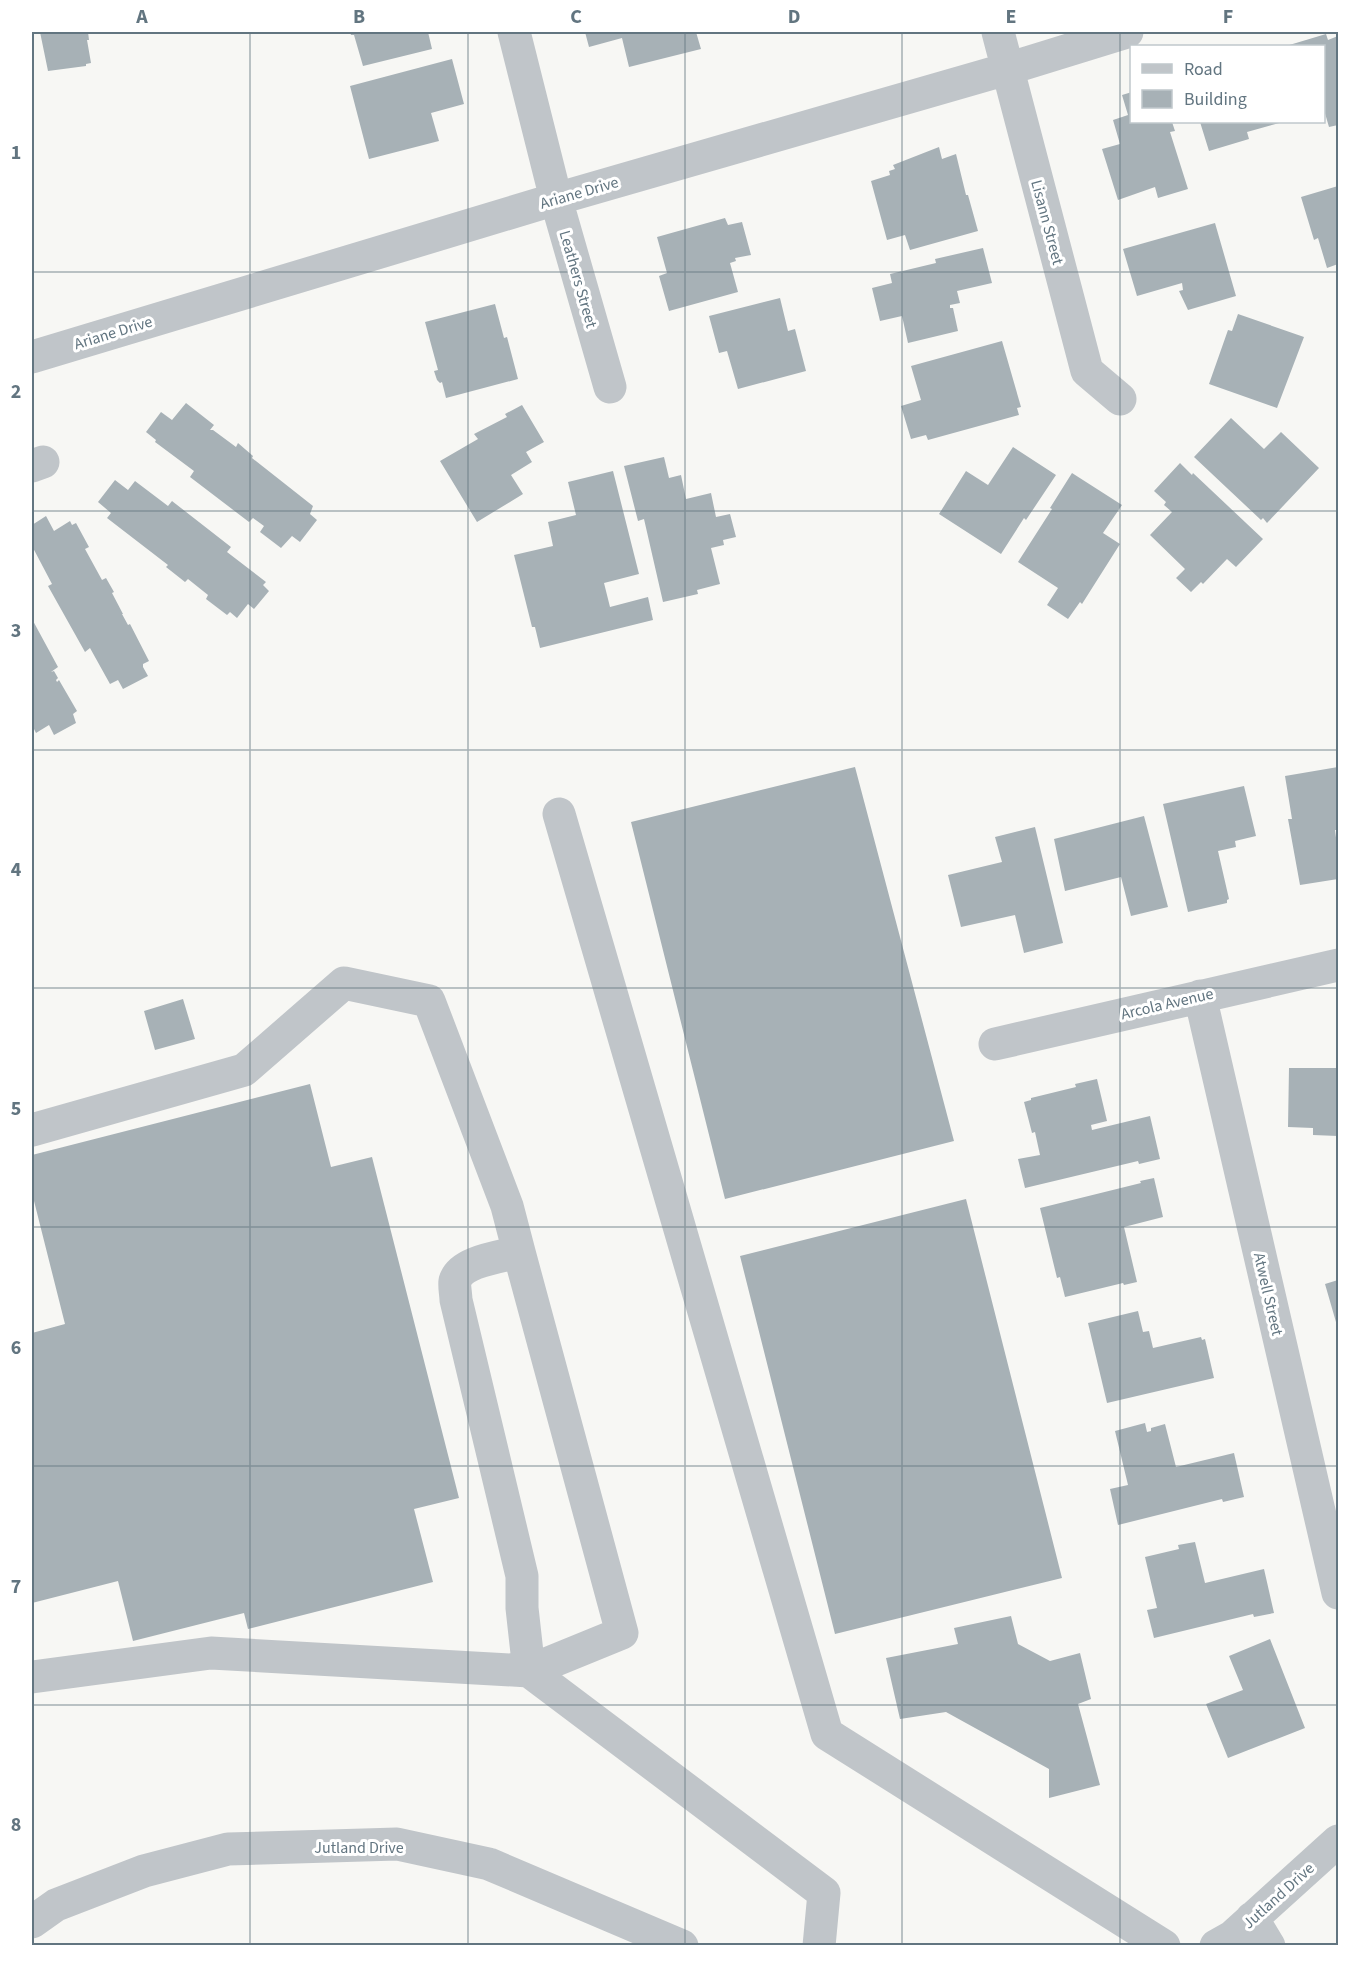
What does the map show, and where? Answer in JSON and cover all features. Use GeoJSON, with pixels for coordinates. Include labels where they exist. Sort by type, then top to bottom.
{"type":"FeatureCollection","features":[{"type":"Feature","properties":{"kind":"street","name":"Leathers Street"},"geometry":{"type":"LineString","coordinates":[[514,32],[556,198],[610,387]]}},
{"type":"Feature","properties":{"kind":"street","name":"Lisann Street"},"geometry":{"type":"LineString","coordinates":[[998,32],[1087,370],[1119,399]]}},
{"type":"Feature","properties":{"kind":"street","name":"Ariane Drive"},"geometry":{"type":"LineString","coordinates":[[32,357],[556,198],[1007,69],[1127,32]]}},
{"type":"Feature","properties":{"kind":"street"},"geometry":{"type":"LineString","coordinates":[[559,814],[828,1734],[1164,1946]]}},
{"type":"Feature","properties":{"kind":"street","name":"Arcola Avenue"},"geometry":{"type":"LineString","coordinates":[[995,1044],[1338,965]]}},
{"type":"Feature","properties":{"kind":"street"},"geometry":{"type":"LineString","coordinates":[[32,1130],[244,1070],[344,982],[429,1001],[507,1206],[622,1633],[529,1671],[211,1653],[32,1677]]}},
{"type":"Feature","properties":{"kind":"street","name":"Atwell Street"},"geometry":{"type":"LineString","coordinates":[[1200,996],[1338,1593]]}},
{"type":"Feature","properties":{"kind":"street"},"geometry":{"type":"LineString","coordinates":[[519,1252],[473,1264],[462,1270],[455,1282],[456,1300],[522,1576],[522,1608],[529,1671],[824,1893],[819,1946]]}},
{"type":"Feature","properties":{"kind":"street","name":"Jutland Drive"},"geometry":{"type":"LineString","coordinates":[[1216,1946],[1232,1937],[1338,1841]]}},
{"type":"Feature","properties":{"kind":"street","name":"Jutland Drive"},"geometry":{"type":"LineString","coordinates":[[32,1922],[56,1905],[144,1870],[228,1849],[397,1844],[489,1864],[682,1946]]}},
{"type":"Feature","properties":{"kind":"street"},"geometry":{"type":"LineString","coordinates":[[1252,1918],[1269,1946]]}},
{"type":"Feature","properties":{"kind":"building"},"geometry":{"type":"Polygon","coordinates":[[[40,32],[88,32],[91,63],[86,66],[48,71],[40,32]]]}},
{"type":"Feature","properties":{"kind":"building"},"geometry":{"type":"Polygon","coordinates":[[[350,32],[428,32],[432,49],[363,66],[354,35],[350,32]]]}},
{"type":"Feature","properties":{"kind":"building"},"geometry":{"type":"Polygon","coordinates":[[[585,32],[696,32],[701,49],[629,67],[622,38],[589,47],[585,32]]]}},
{"type":"Feature","properties":{"kind":"building"},"geometry":{"type":"Polygon","coordinates":[[[1326,34],[1328,40],[1338,36],[1338,125],[1329,127],[1325,113],[1325,45],[1289,45],[1326,34]]]}},
{"type":"Feature","properties":{"kind":"building"},"geometry":{"type":"Polygon","coordinates":[[[452,59],[464,104],[431,113],[439,141],[369,159],[350,86],[452,59]]]}},
{"type":"Feature","properties":{"kind":"building"},"geometry":{"type":"Polygon","coordinates":[[[1130,93],[1130,123],[1172,123],[1175,131],[1170,132],[1188,189],[1158,198],[1155,187],[1118,200],[1102,149],[1120,144],[1113,120],[1128,115],[1122,95],[1130,93]]]}},
{"type":"Feature","properties":{"kind":"building"},"geometry":{"type":"Polygon","coordinates":[[[1200,123],[1279,123],[1247,132],[1249,139],[1209,151],[1200,123]]]}},
{"type":"Feature","properties":{"kind":"building"},"geometry":{"type":"Polygon","coordinates":[[[939,147],[942,159],[956,154],[978,231],[910,250],[905,235],[887,240],[871,181],[890,175],[889,171],[895,169],[893,165],[939,147]]]}},
{"type":"Feature","properties":{"kind":"building"},"geometry":{"type":"Polygon","coordinates":[[[1338,186],[1338,264],[1327,268],[1318,238],[1314,240],[1301,197],[1338,186]]]}},
{"type":"Feature","properties":{"kind":"building"},"geometry":{"type":"Polygon","coordinates":[[[725,218],[728,225],[742,222],[751,255],[735,258],[736,261],[730,263],[738,292],[669,311],[659,276],[667,273],[657,237],[725,218]]]}},
{"type":"Feature","properties":{"kind":"building"},"geometry":{"type":"Polygon","coordinates":[[[1215,223],[1236,296],[1188,310],[1179,291],[1183,290],[1182,283],[1137,296],[1123,249],[1215,223]]]}},
{"type":"Feature","properties":{"kind":"building"},"geometry":{"type":"Polygon","coordinates":[[[983,248],[992,283],[957,291],[960,303],[950,305],[950,308],[953,308],[958,331],[908,343],[902,316],[880,321],[872,288],[892,283],[890,274],[936,263],[935,259],[983,248]]]}},
{"type":"Feature","properties":{"kind":"building"},"geometry":{"type":"Polygon","coordinates":[[[780,298],[788,331],[795,329],[806,371],[738,389],[727,351],[719,353],[709,316],[780,298]]]}},
{"type":"Feature","properties":{"kind":"building"},"geometry":{"type":"Polygon","coordinates":[[[495,304],[518,379],[446,398],[442,382],[437,380],[434,371],[438,370],[425,322],[495,304]]]}},
{"type":"Feature","properties":{"kind":"building"},"geometry":{"type":"Polygon","coordinates":[[[1238,314],[1304,337],[1277,408],[1209,384],[1228,330],[1232,331],[1238,314]]]}},
{"type":"Feature","properties":{"kind":"building"},"geometry":{"type":"Polygon","coordinates":[[[1002,341],[1021,407],[1017,408],[1019,415],[928,440],[926,435],[911,439],[901,406],[921,400],[911,366],[1002,341]]]}},
{"type":"Feature","properties":{"kind":"building"},"geometry":{"type":"Polygon","coordinates":[[[186,403],[214,425],[210,430],[236,447],[238,443],[253,456],[252,458],[313,506],[310,514],[317,520],[300,542],[292,536],[281,548],[260,532],[264,526],[253,518],[249,522],[190,477],[194,471],[155,442],[156,440],[146,432],[161,412],[172,420],[186,403]]]}},
{"type":"Feature","properties":{"kind":"building"},"geometry":{"type":"Polygon","coordinates":[[[522,405],[544,442],[526,452],[532,462],[511,475],[523,494],[477,522],[440,461],[478,439],[474,434],[507,417],[505,414],[522,405]]]}},
{"type":"Feature","properties":{"kind":"building"},"geometry":{"type":"Polygon","coordinates":[[[1231,418],[1264,449],[1281,432],[1319,468],[1267,523],[1194,457],[1231,418]]]}},
{"type":"Feature","properties":{"kind":"building"},"geometry":{"type":"Polygon","coordinates":[[[1013,447],[1056,475],[1001,554],[939,514],[966,471],[988,485],[1013,447]]]}},
{"type":"Feature","properties":{"kind":"building"},"geometry":{"type":"Polygon","coordinates":[[[664,457],[669,478],[681,475],[686,499],[711,493],[716,517],[730,514],[736,537],[723,540],[724,545],[711,548],[720,584],[697,590],[698,594],[663,602],[644,519],[638,521],[624,466],[664,457]]]}},
{"type":"Feature","properties":{"kind":"building"},"geometry":{"type":"Polygon","coordinates":[[[1180,463],[1263,539],[1236,567],[1227,559],[1203,584],[1201,582],[1191,592],[1176,578],[1185,569],[1150,535],[1172,512],[1164,505],[1166,502],[1154,491],[1180,463]]]}},
{"type":"Feature","properties":{"kind":"building"},"geometry":{"type":"Polygon","coordinates":[[[613,471],[639,574],[604,583],[610,607],[648,597],[653,620],[540,648],[535,627],[532,627],[514,555],[553,546],[548,522],[576,515],[568,482],[613,471]]]}},
{"type":"Feature","properties":{"kind":"building"},"geometry":{"type":"Polygon","coordinates":[[[1072,473],[1122,505],[1103,533],[1120,544],[1082,604],[1080,602],[1068,619],[1047,605],[1058,588],[1018,562],[1072,473]]]}},
{"type":"Feature","properties":{"kind":"building"},"geometry":{"type":"Polygon","coordinates":[[[115,480],[128,490],[135,481],[168,506],[172,501],[231,547],[227,552],[266,582],[263,585],[269,591],[254,609],[248,604],[237,618],[230,612],[227,615],[206,599],[208,595],[188,579],[185,582],[166,567],[168,565],[107,518],[111,513],[98,502],[115,480]]]}},
{"type":"Feature","properties":{"kind":"building"},"geometry":{"type":"Polygon","coordinates":[[[46,516],[54,531],[70,521],[72,525],[76,523],[89,547],[85,549],[102,580],[106,578],[114,592],[112,593],[122,614],[128,625],[130,624],[149,661],[143,664],[148,676],[123,689],[118,680],[110,684],[90,648],[85,652],[48,586],[52,584],[32,546],[32,525],[46,516]]]}},
{"type":"Feature","properties":{"kind":"building"},"geometry":{"type":"Polygon","coordinates":[[[32,619],[58,667],[51,672],[54,671],[58,678],[57,682],[59,680],[77,711],[73,714],[76,723],[54,735],[49,725],[36,733],[32,725],[32,619]]]}},
{"type":"Feature","properties":{"kind":"building"},"geometry":{"type":"Polygon","coordinates":[[[855,767],[954,1141],[725,1199],[631,822],[855,767]]]}},
{"type":"Feature","properties":{"kind":"building"},"geometry":{"type":"Polygon","coordinates":[[[1338,767],[1338,830],[1335,830],[1338,879],[1300,885],[1288,819],[1292,819],[1285,776],[1338,767]]]}},
{"type":"Feature","properties":{"kind":"building"},"geometry":{"type":"Polygon","coordinates":[[[1244,786],[1256,836],[1235,841],[1236,847],[1218,851],[1229,899],[1227,903],[1188,912],[1163,804],[1244,786]]]}},
{"type":"Feature","properties":{"kind":"building"},"geometry":{"type":"Polygon","coordinates":[[[1144,816],[1168,907],[1131,916],[1121,877],[1065,891],[1054,839],[1144,816]]]}},
{"type":"Feature","properties":{"kind":"building"},"geometry":{"type":"Polygon","coordinates":[[[1035,827],[1063,943],[1024,953],[1015,915],[961,927],[948,875],[1002,862],[995,837],[1035,827]]]}},
{"type":"Feature","properties":{"kind":"building"},"geometry":{"type":"Polygon","coordinates":[[[183,999],[195,1039],[155,1050],[144,1011],[183,999]]]}},
{"type":"Feature","properties":{"kind":"building"},"geometry":{"type":"Polygon","coordinates":[[[1289,1068],[1338,1068],[1338,1136],[1313,1135],[1313,1128],[1288,1127],[1289,1068]]]}},
{"type":"Feature","properties":{"kind":"building"},"geometry":{"type":"Polygon","coordinates":[[[1097,1079],[1107,1121],[1091,1125],[1092,1130],[1150,1116],[1160,1159],[1139,1164],[1138,1161],[1025,1188],[1018,1159],[1040,1155],[1035,1132],[1032,1133],[1024,1102],[1031,1098],[1076,1087],[1075,1084],[1097,1079]]]}},
{"type":"Feature","properties":{"kind":"building"},"geometry":{"type":"Polygon","coordinates":[[[310,1084],[331,1167],[372,1157],[459,1498],[414,1509],[433,1582],[248,1629],[244,1613],[133,1641],[118,1581],[32,1603],[32,1333],[65,1324],[32,1193],[32,1155],[310,1084]]]}},
{"type":"Feature","properties":{"kind":"building"},"geometry":{"type":"Polygon","coordinates":[[[1154,1178],[1163,1217],[1124,1227],[1137,1282],[1124,1285],[1123,1283],[1065,1297],[1060,1277],[1057,1278],[1040,1208],[1154,1178]]]}},
{"type":"Feature","properties":{"kind":"building"},"geometry":{"type":"Polygon","coordinates":[[[966,1199],[1062,1578],[835,1634],[740,1256],[966,1199]]]}},
{"type":"Feature","properties":{"kind":"building"},"geometry":{"type":"Polygon","coordinates":[[[1338,1280],[1338,1329],[1325,1284],[1338,1280]]]}},
{"type":"Feature","properties":{"kind":"building"},"geometry":{"type":"Polygon","coordinates":[[[1138,1311],[1143,1332],[1149,1331],[1153,1348],[1201,1337],[1202,1340],[1205,1339],[1214,1378],[1107,1403],[1088,1323],[1138,1311]]]}},
{"type":"Feature","properties":{"kind":"building"},"geometry":{"type":"Polygon","coordinates":[[[1145,1423],[1147,1432],[1151,1431],[1151,1428],[1165,1424],[1176,1467],[1234,1453],[1244,1497],[1223,1502],[1222,1499],[1118,1525],[1110,1489],[1128,1485],[1115,1431],[1145,1423]]]}},
{"type":"Feature","properties":{"kind":"building"},"geometry":{"type":"Polygon","coordinates":[[[1195,1542],[1205,1583],[1264,1569],[1274,1613],[1254,1617],[1253,1614],[1154,1638],[1147,1610],[1157,1608],[1145,1557],[1179,1549],[1178,1545],[1195,1542]]]}},
{"type":"Feature","properties":{"kind":"building"},"geometry":{"type":"Polygon","coordinates":[[[1011,1616],[1018,1644],[1050,1661],[1080,1653],[1091,1699],[1078,1704],[1100,1785],[1049,1798],[1049,1769],[946,1712],[900,1719],[886,1658],[958,1644],[954,1628],[1011,1616]]]}},
{"type":"Feature","properties":{"kind":"building"},"geometry":{"type":"Polygon","coordinates":[[[1270,1639],[1305,1728],[1228,1758],[1206,1704],[1243,1690],[1229,1656],[1270,1639]]]}}]}
